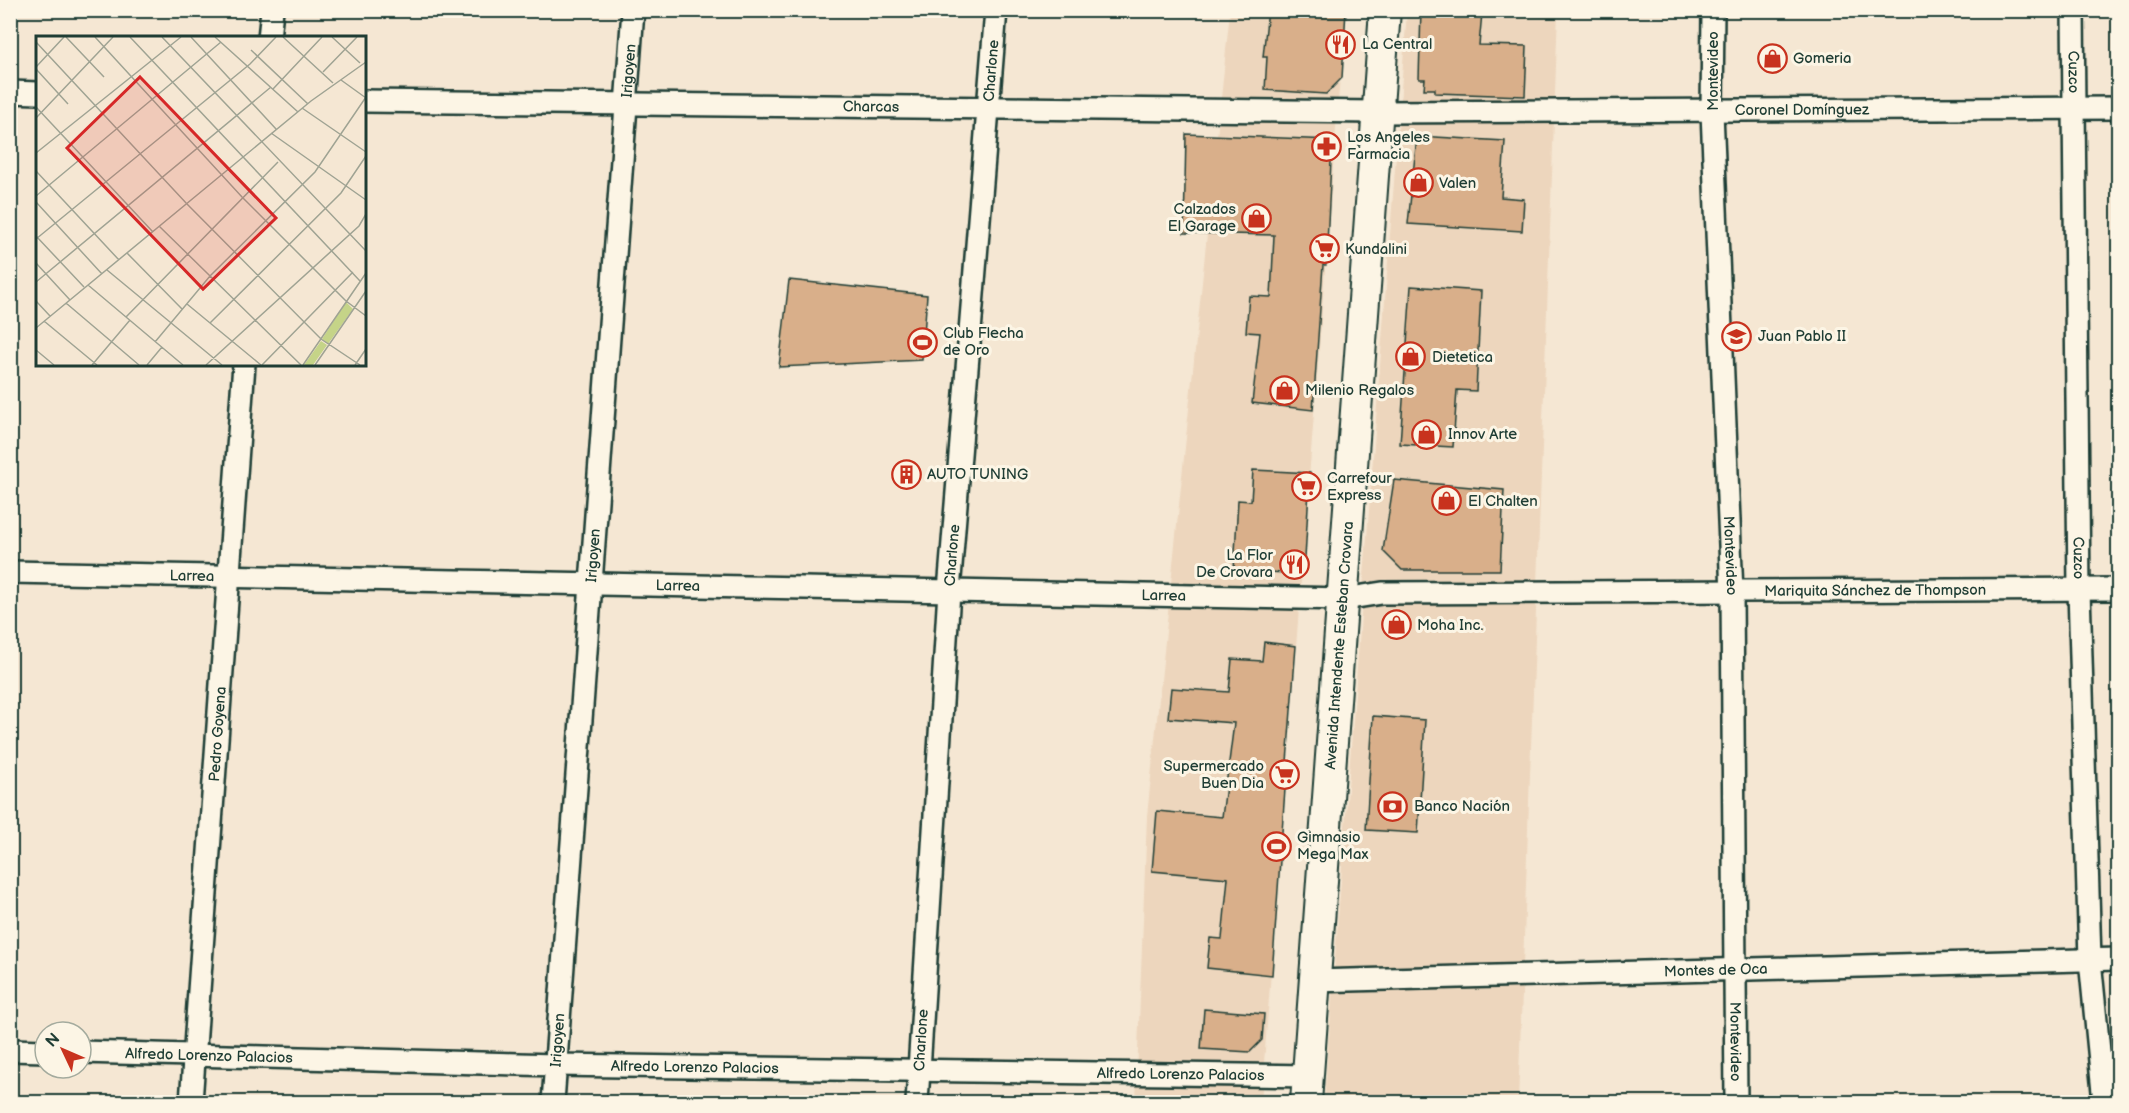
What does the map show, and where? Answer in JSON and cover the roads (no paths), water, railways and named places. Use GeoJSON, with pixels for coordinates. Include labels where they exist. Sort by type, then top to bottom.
{"type":"FeatureCollection","features":[{"type":"Feature","properties":{"kind":"main road","name":"Avenida Intendente Esteban Crovara"},"geometry":{"type":"LineString","coordinates":[[1307,1089],[1385,10]]}},
{"type":"Feature","properties":{"kind":"street"},"geometry":{"type":"LineString","coordinates":[[269,36],[272,10]]}},
{"type":"Feature","properties":{"kind":"street","name":"Irigoyen"},"geometry":{"type":"LineString","coordinates":[[553,1102],[633,10]]}},
{"type":"Feature","properties":{"kind":"street","name":"Charlone"},"geometry":{"type":"LineString","coordinates":[[917,1102],[949,591],[996,10]]}},
{"type":"Feature","properties":{"kind":"street","name":"Montevideo"},"geometry":{"type":"LineString","coordinates":[[1713,10],[1712,112],[1732,593],[1736,1102]]}},
{"type":"Feature","properties":{"kind":"street","name":"Cuzco"},"geometry":{"type":"LineString","coordinates":[[2073,10],[2079,590],[2090,960],[2104,1102]]}},
{"type":"Feature","properties":{"kind":"street"},"geometry":{"type":"LineString","coordinates":[[10,92],[36,93]]}},
{"type":"Feature","properties":{"kind":"street","name":"Charcas"},"geometry":{"type":"LineString","coordinates":[[366,101],[1377,111]]}},
{"type":"Feature","properties":{"kind":"street","name":"Coronel Domínguez"},"geometry":{"type":"LineString","coordinates":[[1377,111],[1712,112],[2118,108]]}},
{"type":"Feature","properties":{"kind":"street","name":"Pedro Goyena"},"geometry":{"type":"LineString","coordinates":[[191,1102],[244,366]]}},
{"type":"Feature","properties":{"kind":"street","name":"Larrea"},"geometry":{"type":"LineString","coordinates":[[10,572],[1344,599]]}},
{"type":"Feature","properties":{"kind":"street","name":"Mariquita Sánchez de Thompson"},"geometry":{"type":"LineString","coordinates":[[1344,599],[1382,593],[1732,593],[2118,589]]}},
{"type":"Feature","properties":{"kind":"street","name":"Montes de Oca"},"geometry":{"type":"LineString","coordinates":[[1314,981],[2118,959]]}},
{"type":"Feature","properties":{"kind":"street"},"geometry":{"type":"LineString","coordinates":[[10,1050],[33,1051]]}},
{"type":"Feature","properties":{"kind":"street","name":"Alfredo Lorenzo Palacios"},"geometry":{"type":"LineString","coordinates":[[93,1052],[556,1065],[920,1071],[1307,1089]]}},
{"type":"Feature","properties":{"kind":"place","name":"La Central"},"geometry":{"type":"Point","coordinates":[1341,44]}},
{"type":"Feature","properties":{"kind":"place","name":"Gomeria"},"geometry":{"type":"Point","coordinates":[1772,58]}},
{"type":"Feature","properties":{"kind":"place","name":"Los Angeles Farmacia"},"geometry":{"type":"Point","coordinates":[1326,146]}},
{"type":"Feature","properties":{"kind":"place","name":"Valen"},"geometry":{"type":"Point","coordinates":[1418,183]}},
{"type":"Feature","properties":{"kind":"place","name":"Calzados El Garage"},"geometry":{"type":"Point","coordinates":[1257,218]}},
{"type":"Feature","properties":{"kind":"place","name":"Kundalini"},"geometry":{"type":"Point","coordinates":[1324,249]}},
{"type":"Feature","properties":{"kind":"place","name":"Juan Pablo II"},"geometry":{"type":"Point","coordinates":[1737,336]}},
{"type":"Feature","properties":{"kind":"place","name":"Club Flecha de Oro"},"geometry":{"type":"Point","coordinates":[922,342]}},
{"type":"Feature","properties":{"kind":"place","name":"Dietetica"},"geometry":{"type":"Point","coordinates":[1411,357]}},
{"type":"Feature","properties":{"kind":"place","name":"Milenio Regalos"},"geometry":{"type":"Point","coordinates":[1284,390]}},
{"type":"Feature","properties":{"kind":"place","name":"Innov Arte"},"geometry":{"type":"Point","coordinates":[1427,434]}},
{"type":"Feature","properties":{"kind":"place","name":"AUTO TUNING"},"geometry":{"type":"Point","coordinates":[906,474]}},
{"type":"Feature","properties":{"kind":"place","name":"Carrefour Express"},"geometry":{"type":"Point","coordinates":[1306,487]}},
{"type":"Feature","properties":{"kind":"place","name":"El Chalten"},"geometry":{"type":"Point","coordinates":[1447,501]}},
{"type":"Feature","properties":{"kind":"place","name":"La Flor De Crovara"},"geometry":{"type":"Point","coordinates":[1294,564]}},
{"type":"Feature","properties":{"kind":"place","name":"Moha Inc."},"geometry":{"type":"Point","coordinates":[1396,625]}},
{"type":"Feature","properties":{"kind":"place","name":"Supermercado Buen Dia"},"geometry":{"type":"Point","coordinates":[1285,775]}},
{"type":"Feature","properties":{"kind":"place","name":"Banco Nación"},"geometry":{"type":"Point","coordinates":[1393,806]}},
{"type":"Feature","properties":{"kind":"place","name":"Gimnasio Mega Max"},"geometry":{"type":"Point","coordinates":[1276,846]}}]}
